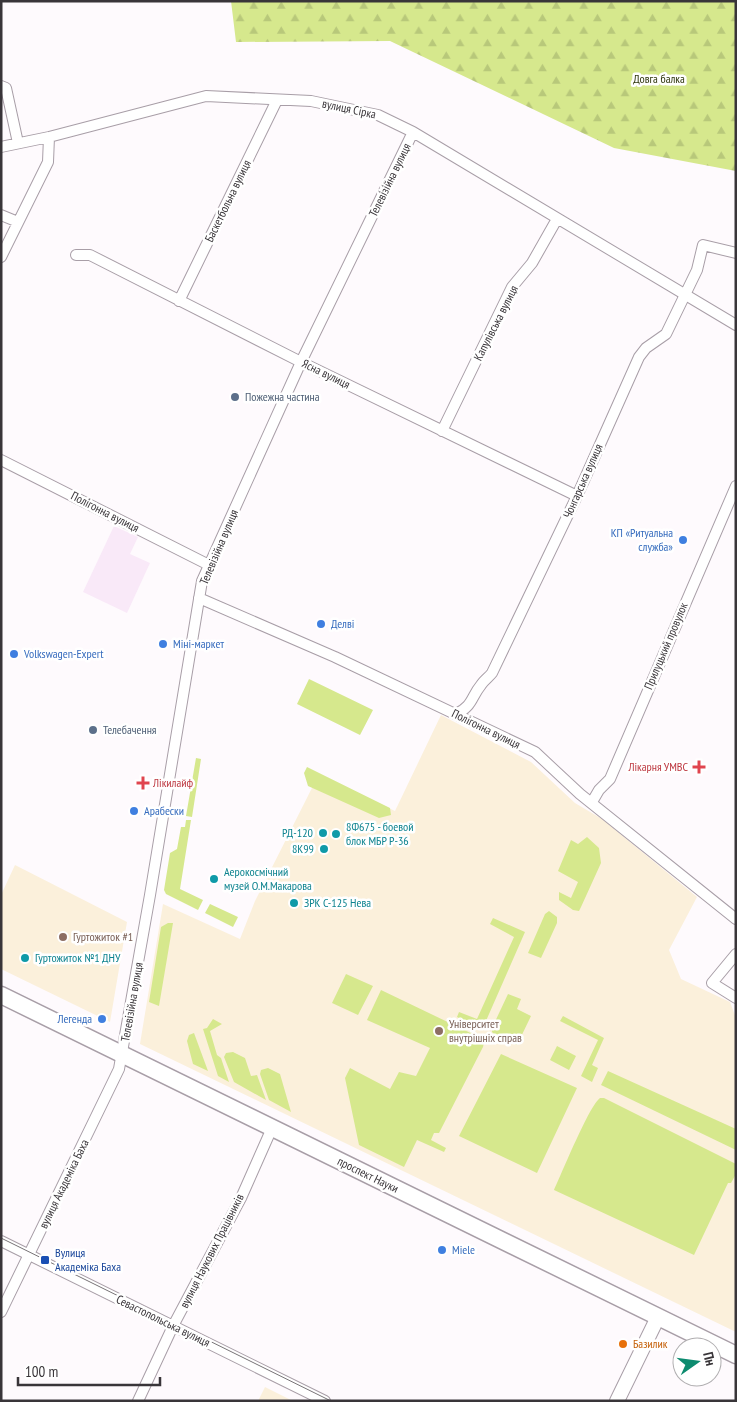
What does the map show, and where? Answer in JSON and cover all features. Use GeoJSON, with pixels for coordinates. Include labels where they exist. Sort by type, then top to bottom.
{"type":"FeatureCollection","features":[{"type":"Feature","properties":{"kind":"main road","name":"проспект Науки"},"geometry":{"type":"LineString","coordinates":[[1,995],[736,1355]]}},
{"type":"Feature","properties":{"kind":"main road"},"geometry":{"type":"LineString","coordinates":[[617,1401],[658,1317]]}},
{"type":"Feature","properties":{"kind":"street"},"geometry":{"type":"LineString","coordinates":[[1,86],[6,88],[18,144]]}},
{"type":"Feature","properties":{"kind":"street","name":"вулиця Сірка"},"geometry":{"type":"LineString","coordinates":[[1,147],[49,137],[206,96],[312,101],[378,115],[413,132],[736,325]]}},
{"type":"Feature","properties":{"kind":"street","name":"Баскетбольна вулиця"},"geometry":{"type":"LineString","coordinates":[[180,301],[277,100]]}},
{"type":"Feature","properties":{"kind":"street","name":"Телевізійна вулиця"},"geometry":{"type":"LineString","coordinates":[[122,1055],[202,581],[301,362],[413,132]]}},
{"type":"Feature","properties":{"kind":"street"},"geometry":{"type":"LineString","coordinates":[[1,257],[48,162],[49,137]]}},
{"type":"Feature","properties":{"kind":"street"},"geometry":{"type":"LineString","coordinates":[[1,215],[18,222]]}},
{"type":"Feature","properties":{"kind":"street","name":"Капулівська вулиця"},"geometry":{"type":"LineString","coordinates":[[442,431],[512,287],[532,263],[557,219]]}},
{"type":"Feature","properties":{"kind":"street","name":"Чонгарська вулиця"},"geometry":{"type":"LineString","coordinates":[[456,714],[464,710],[474,699],[480,686],[492,673],[577,496],[639,357],[646,348],[666,334],[697,270],[703,245],[736,253]]}},
{"type":"Feature","properties":{"kind":"street","name":"Ясна вулиця"},"geometry":{"type":"LineString","coordinates":[[76,256],[90,255],[301,362],[577,496]]}},
{"type":"Feature","properties":{"kind":"street","name":"Полігонна вулиця"},"geometry":{"type":"LineString","coordinates":[[1,460],[209,565]]}},
{"type":"Feature","properties":{"kind":"street","name":"Прилуцький провулок"},"geometry":{"type":"LineString","coordinates":[[592,802],[599,790],[610,779],[736,486]]}},
{"type":"Feature","properties":{"kind":"street","name":"Полігонна вулиця"},"geometry":{"type":"LineString","coordinates":[[199,598],[344,661],[535,752],[580,794],[736,919]]}},
{"type":"Feature","properties":{"kind":"street"},"geometry":{"type":"LineString","coordinates":[[736,954],[712,983],[736,998]]}},
{"type":"Feature","properties":{"kind":"street","name":"вулиця Академіка Баха"},"geometry":{"type":"LineString","coordinates":[[1,1312],[114,1081],[122,1055]]}},
{"type":"Feature","properties":{"kind":"street","name":"вулиця Наукових Працівників"},"geometry":{"type":"LineString","coordinates":[[138,1401],[173,1326],[241,1198],[272,1128]]}},
{"type":"Feature","properties":{"kind":"street","name":"Севастопольська вулиця"},"geometry":{"type":"LineString","coordinates":[[1,1241],[325,1401]]}},
{"type":"Feature","properties":{"kind":"shaded area"},"geometry":{"type":"Polygon","coordinates":[[[114,526],[138,537],[130,554],[150,563],[127,613],[83,592],[114,526]]]}},
{"type":"Feature","properties":{"kind":"shaded area","name":"Університет внутрішніх справ"},"geometry":{"type":"Polygon","coordinates":[[[441,715],[531,762],[575,803],[602,819],[697,897],[669,950],[681,979],[730,1002],[736,1018],[736,1332],[140,1044],[163,904],[240,939],[255,901],[319,774],[395,811],[441,715]]]}},
{"type":"Feature","properties":{"kind":"shaded area","name":"Гуртожиток #1"},"geometry":{"type":"Polygon","coordinates":[[[15,865],[127,922],[110,1022],[1,969],[1,895],[15,865]]]}},
{"type":"Feature","properties":{"kind":"shaded area"},"geometry":{"type":"Polygon","coordinates":[[[265,1387],[293,1401],[258,1401],[265,1387]]]}},
{"type":"Feature","properties":{"kind":"green space","name":"Довга балка"},"geometry":{"type":"Polygon","coordinates":[[[231,1],[736,1],[736,171],[614,148],[390,41],[236,42],[231,1]]]}},
{"type":"Feature","properties":{"kind":"green space"},"geometry":{"type":"Polygon","coordinates":[[[309,679],[373,710],[360,735],[297,704],[309,679]]]}},
{"type":"Feature","properties":{"kind":"green space"},"geometry":{"type":"Polygon","coordinates":[[[196,758],[201,759],[192,817],[186,816],[196,758]]]}},
{"type":"Feature","properties":{"kind":"green space"},"geometry":{"type":"Polygon","coordinates":[[[307,767],[390,808],[391,815],[379,818],[308,786],[304,773],[307,767]]]}},
{"type":"Feature","properties":{"kind":"green space"},"geometry":{"type":"Polygon","coordinates":[[[186,820],[191,820],[180,889],[203,900],[198,910],[166,894],[164,890],[170,853],[177,849],[181,827],[185,827],[186,820]]]}},
{"type":"Feature","properties":{"kind":"green space"},"geometry":{"type":"Polygon","coordinates":[[[587,837],[599,848],[601,863],[579,911],[573,910],[559,900],[559,892],[571,898],[578,882],[558,871],[571,840],[578,844],[587,837]]]}},
{"type":"Feature","properties":{"kind":"green space"},"geometry":{"type":"Polygon","coordinates":[[[210,904],[238,917],[233,927],[205,913],[210,904]]]}},
{"type":"Feature","properties":{"kind":"green space"},"geometry":{"type":"Polygon","coordinates":[[[549,911],[557,917],[557,923],[541,958],[528,953],[545,914],[549,911]]]}},
{"type":"Feature","properties":{"kind":"green space"},"geometry":{"type":"Polygon","coordinates":[[[493,918],[525,932],[482,1030],[457,1017],[459,1012],[477,1019],[514,937],[490,924],[493,918]]]}},
{"type":"Feature","properties":{"kind":"green space"},"geometry":{"type":"Polygon","coordinates":[[[168,923],[173,923],[159,1006],[149,1002],[161,927],[168,923]]]}},
{"type":"Feature","properties":{"kind":"green space"},"geometry":{"type":"Polygon","coordinates":[[[346,974],[373,986],[358,1015],[332,1003],[346,974]]]}},
{"type":"Feature","properties":{"kind":"green space"},"geometry":{"type":"Polygon","coordinates":[[[381,990],[481,1038],[484,1042],[439,1133],[434,1133],[431,1140],[446,1148],[444,1152],[417,1140],[404,1167],[359,1145],[345,1078],[350,1068],[390,1089],[399,1072],[416,1076],[430,1048],[367,1020],[381,990]]]}},
{"type":"Feature","properties":{"kind":"green space"},"geometry":{"type":"Polygon","coordinates":[[[508,994],[521,999],[517,1009],[531,1016],[517,1045],[497,1037],[492,1032],[492,1028],[508,994]]]}},
{"type":"Feature","properties":{"kind":"green space"},"geometry":{"type":"Polygon","coordinates":[[[563,1016],[604,1038],[592,1065],[598,1068],[592,1082],[581,1076],[598,1040],[560,1021],[563,1016]]]}},
{"type":"Feature","properties":{"kind":"green space"},"geometry":{"type":"Polygon","coordinates":[[[213,1019],[222,1024],[210,1031],[217,1055],[221,1058],[229,1082],[218,1076],[203,1029],[207,1028],[213,1019]]]}},
{"type":"Feature","properties":{"kind":"green space"},"geometry":{"type":"Polygon","coordinates":[[[194,1033],[208,1071],[193,1064],[187,1041],[189,1035],[194,1033]]]}},
{"type":"Feature","properties":{"kind":"green space"},"geometry":{"type":"Polygon","coordinates":[[[557,1046],[576,1056],[569,1070],[550,1060],[557,1046]]]}},
{"type":"Feature","properties":{"kind":"green space"},"geometry":{"type":"Polygon","coordinates":[[[233,1052],[245,1058],[251,1076],[257,1075],[266,1100],[234,1082],[224,1057],[226,1053],[233,1052]]]}},
{"type":"Feature","properties":{"kind":"green space"},"geometry":{"type":"Polygon","coordinates":[[[501,1054],[577,1088],[537,1173],[459,1136],[501,1054]]]}},
{"type":"Feature","properties":{"kind":"green space"},"geometry":{"type":"Polygon","coordinates":[[[268,1068],[280,1074],[291,1112],[269,1100],[260,1074],[261,1070],[268,1068]]]}},
{"type":"Feature","properties":{"kind":"green space"},"geometry":{"type":"Polygon","coordinates":[[[608,1071],[736,1129],[736,1150],[601,1085],[608,1071]]]}},
{"type":"Feature","properties":{"kind":"green space"},"geometry":{"type":"Polygon","coordinates":[[[600,1098],[604,1098],[736,1164],[736,1174],[731,1183],[728,1183],[694,1255],[554,1190],[589,1113],[600,1098]]]}},
{"type":"Feature","properties":{"kind":"tram line"},"geometry":{"type":"LineString","coordinates":[[1,1238],[331,1401]]}},
{"type":"Feature","properties":{"kind":"place","name":"Пожежна частина"},"geometry":{"type":"Point","coordinates":[235,397]}},
{"type":"Feature","properties":{"kind":"place","name":"КП «Ритуальна служба»"},"geometry":{"type":"Point","coordinates":[683,540]}},
{"type":"Feature","properties":{"kind":"place","name":"Делві"},"geometry":{"type":"Point","coordinates":[321,624]}},
{"type":"Feature","properties":{"kind":"place","name":"Міні-маркет"},"geometry":{"type":"Point","coordinates":[163,644]}},
{"type":"Feature","properties":{"kind":"place","name":"Volkswagen-Expert"},"geometry":{"type":"Point","coordinates":[14,654]}},
{"type":"Feature","properties":{"kind":"place","name":"Телебачення"},"geometry":{"type":"Point","coordinates":[93,730]}},
{"type":"Feature","properties":{"kind":"place","name":"Лікарня УМВС"},"geometry":{"type":"Point","coordinates":[699,767]}},
{"type":"Feature","properties":{"kind":"place","name":"Лікилайф"},"geometry":{"type":"Point","coordinates":[143,783]}},
{"type":"Feature","properties":{"kind":"place","name":"Арабески"},"geometry":{"type":"Point","coordinates":[134,811]}},
{"type":"Feature","properties":{"kind":"place","name":"РД-120"},"geometry":{"type":"Point","coordinates":[323,833]}},
{"type":"Feature","properties":{"kind":"place","name":"8Ф675 - боевой блок МБР Р-36"},"geometry":{"type":"Point","coordinates":[336,834]}},
{"type":"Feature","properties":{"kind":"place","name":"8К99"},"geometry":{"type":"Point","coordinates":[324,849]}},
{"type":"Feature","properties":{"kind":"place","name":"Аерокосмічний музей О.М.Макарова"},"geometry":{"type":"Point","coordinates":[214,879]}},
{"type":"Feature","properties":{"kind":"place","name":"ЗРК С-125 Нева"},"geometry":{"type":"Point","coordinates":[294,903]}},
{"type":"Feature","properties":{"kind":"place","name":"Гуртожиток #1"},"geometry":{"type":"Point","coordinates":[63,937]}},
{"type":"Feature","properties":{"kind":"place","name":"Гуртожиток №1 ДНУ"},"geometry":{"type":"Point","coordinates":[25,958]}},
{"type":"Feature","properties":{"kind":"place","name":"Легенда"},"geometry":{"type":"Point","coordinates":[102,1019]}},
{"type":"Feature","properties":{"kind":"place","name":"Університет внутрішніх справ"},"geometry":{"type":"Point","coordinates":[439,1031]}},
{"type":"Feature","properties":{"kind":"place","name":"Miele"},"geometry":{"type":"Point","coordinates":[442,1250]}},
{"type":"Feature","properties":{"kind":"place","name":"Вулиця Академіка Баха"},"geometry":{"type":"Point","coordinates":[45,1260]}},
{"type":"Feature","properties":{"kind":"place","name":"Базилик"},"geometry":{"type":"Point","coordinates":[623,1344]}}]}
